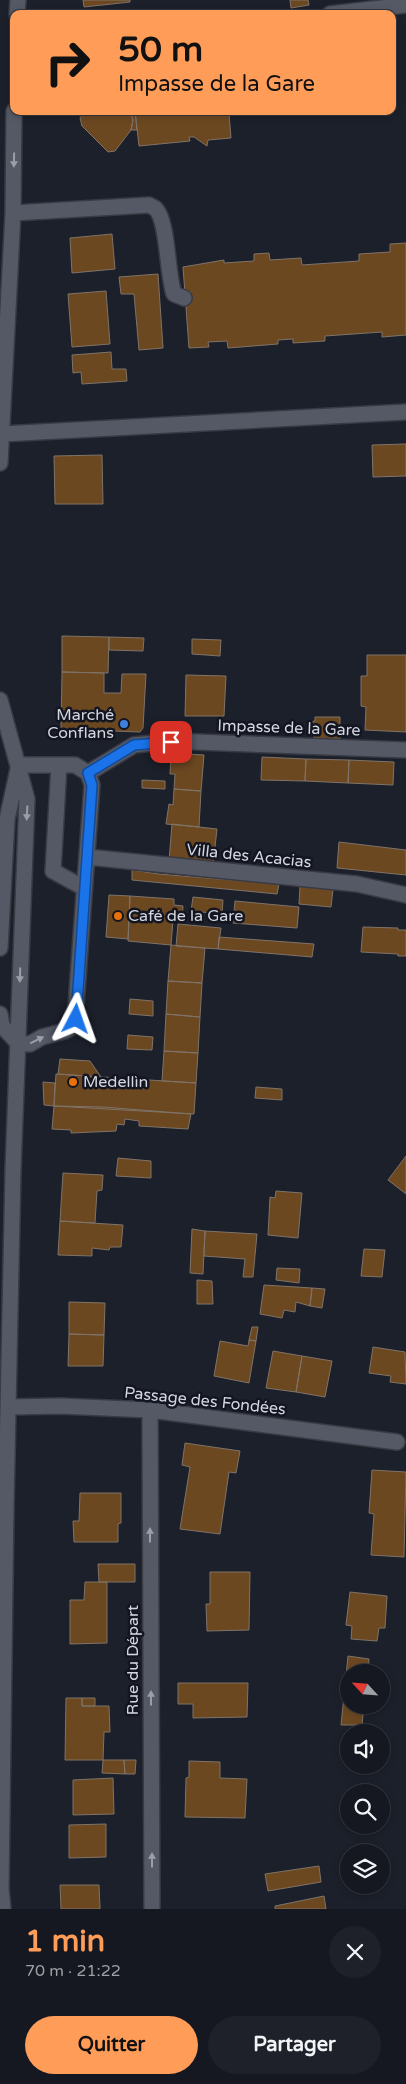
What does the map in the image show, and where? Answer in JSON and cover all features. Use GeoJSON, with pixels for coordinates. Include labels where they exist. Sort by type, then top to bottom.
{"type":"FeatureCollection","features":[{"type":"Feature","properties":{"kind":"street"},"geometry":{"type":"LineString","coordinates":[[364,10],[406,5]]}},
{"type":"Feature","properties":{"kind":"street"},"geometry":{"type":"LineString","coordinates":[[0,463],[13,213],[14,115]]}},
{"type":"Feature","properties":{"kind":"street"},"geometry":{"type":"LineString","coordinates":[[13,213],[149,205],[156,209],[163,224],[172,289],[174,294],[184,298]]}},
{"type":"Feature","properties":{"kind":"street"},"geometry":{"type":"LineString","coordinates":[[2,434],[406,412]]}},
{"type":"Feature","properties":{"kind":"street"},"geometry":{"type":"LineString","coordinates":[[0,700],[27,799],[8,1407],[1,1892],[3,1909]]}},
{"type":"Feature","properties":{"kind":"street","name":"Impasse de la Gare"},"geometry":{"type":"LineString","coordinates":[[88,773],[134,745],[171,742],[406,750]]}},
{"type":"Feature","properties":{"kind":"street"},"geometry":{"type":"LineString","coordinates":[[0,1014],[2,1026],[18,1043],[30,1044],[42,1037],[69,1029],[76,1019],[92,785],[88,773],[75,765],[19,765]]}},
{"type":"Feature","properties":{"kind":"street"},"geometry":{"type":"LineString","coordinates":[[0,948],[7,819],[19,765]]}},
{"type":"Feature","properties":{"kind":"street"},"geometry":{"type":"LineString","coordinates":[[59,765],[53,871],[84,888]]}},
{"type":"Feature","properties":{"kind":"street","name":"Villa des Acacias"},"geometry":{"type":"LineString","coordinates":[[87,857],[357,884],[406,895]]}},
{"type":"Feature","properties":{"kind":"street","name":"Passage des Fondées"},"geometry":{"type":"LineString","coordinates":[[8,1407],[61,1406],[150,1410],[397,1442]]}},
{"type":"Feature","properties":{"kind":"street","name":"Rue du Départ"},"geometry":{"type":"LineString","coordinates":[[150,1410],[152,1909]]}},
{"type":"Feature","properties":{"kind":"building"},"geometry":{"type":"Polygon","coordinates":[[[83,0],[130,0],[130,2],[84,7],[83,0]]]}},
{"type":"Feature","properties":{"kind":"building"},"geometry":{"type":"Polygon","coordinates":[[[290,0],[308,0],[309,5],[291,8],[290,0]]]}},
{"type":"Feature","properties":{"kind":"building"},"geometry":{"type":"Polygon","coordinates":[[[82,115],[131,115],[133,120],[131,130],[115,151],[108,152],[82,126],[80,118],[82,115]]]}},
{"type":"Feature","properties":{"kind":"building"},"geometry":{"type":"Polygon","coordinates":[[[131,115],[135,115],[137,130],[131,130],[133,120],[131,115]]]}},
{"type":"Feature","properties":{"kind":"building"},"geometry":{"type":"Polygon","coordinates":[[[135,115],[229,115],[231,138],[208,140],[207,146],[194,137],[189,137],[190,141],[139,146],[135,115]]]}},
{"type":"Feature","properties":{"kind":"building"},"geometry":{"type":"Polygon","coordinates":[[[112,234],[115,269],[72,273],[70,238],[112,234]]]}},
{"type":"Feature","properties":{"kind":"building"},"geometry":{"type":"Polygon","coordinates":[[[406,243],[406,335],[382,337],[382,332],[325,336],[325,341],[293,343],[293,339],[278,340],[278,344],[228,348],[227,341],[208,342],[209,347],[189,348],[183,267],[224,260],[224,263],[254,261],[254,254],[269,253],[270,260],[301,258],[302,265],[359,261],[359,254],[390,252],[390,244],[406,243]]]}},
{"type":"Feature","properties":{"kind":"building"},"geometry":{"type":"Polygon","coordinates":[[[158,274],[163,348],[139,350],[134,294],[121,294],[119,277],[158,274]]]}},
{"type":"Feature","properties":{"kind":"building"},"geometry":{"type":"Polygon","coordinates":[[[106,291],[110,344],[72,347],[68,294],[106,291]]]}},
{"type":"Feature","properties":{"kind":"building"},"geometry":{"type":"Polygon","coordinates":[[[111,352],[112,369],[126,369],[127,381],[82,384],[81,372],[73,373],[72,355],[111,352]]]}},
{"type":"Feature","properties":{"kind":"building"},"geometry":{"type":"Polygon","coordinates":[[[406,444],[406,476],[373,477],[372,445],[406,444]]]}},
{"type":"Feature","properties":{"kind":"building"},"geometry":{"type":"Polygon","coordinates":[[[102,455],[103,504],[55,504],[54,456],[102,455]]]}},
{"type":"Feature","properties":{"kind":"building"},"geometry":{"type":"Polygon","coordinates":[[[62,636],[109,637],[108,673],[62,672],[62,636]]]}},
{"type":"Feature","properties":{"kind":"building"},"geometry":{"type":"Polygon","coordinates":[[[109,637],[144,638],[143,651],[109,650],[109,637]]]}},
{"type":"Feature","properties":{"kind":"building"},"geometry":{"type":"Polygon","coordinates":[[[192,639],[221,640],[220,656],[192,654],[192,639]]]}},
{"type":"Feature","properties":{"kind":"building"},"geometry":{"type":"Polygon","coordinates":[[[367,655],[406,655],[406,732],[365,730],[366,707],[361,706],[361,676],[367,676],[367,655]]]}},
{"type":"Feature","properties":{"kind":"building"},"geometry":{"type":"Polygon","coordinates":[[[62,672],[104,673],[104,693],[121,693],[122,674],[146,674],[143,728],[140,732],[61,729],[62,672]]]}},
{"type":"Feature","properties":{"kind":"building"},"geometry":{"type":"Polygon","coordinates":[[[186,675],[226,676],[224,716],[185,716],[186,675]]]}},
{"type":"Feature","properties":{"kind":"building"},"geometry":{"type":"Polygon","coordinates":[[[315,717],[340,717],[340,739],[314,738],[314,735],[309,735],[310,722],[315,721],[315,717]]]}},
{"type":"Feature","properties":{"kind":"building"},"geometry":{"type":"Polygon","coordinates":[[[171,753],[204,755],[201,791],[174,789],[175,774],[170,774],[171,753]]]}},
{"type":"Feature","properties":{"kind":"building"},"geometry":{"type":"Polygon","coordinates":[[[262,757],[306,759],[305,781],[261,780],[262,757]]]}},
{"type":"Feature","properties":{"kind":"building"},"geometry":{"type":"Polygon","coordinates":[[[306,759],[349,760],[348,783],[305,781],[306,759]]]}},
{"type":"Feature","properties":{"kind":"building"},"geometry":{"type":"Polygon","coordinates":[[[349,760],[394,762],[393,785],[348,783],[349,760]]]}},
{"type":"Feature","properties":{"kind":"building"},"geometry":{"type":"Polygon","coordinates":[[[142,780],[165,781],[165,789],[142,788],[142,780]]]}},
{"type":"Feature","properties":{"kind":"building"},"geometry":{"type":"Polygon","coordinates":[[[174,789],[201,791],[199,827],[166,824],[169,804],[173,805],[174,789]]]}},
{"type":"Feature","properties":{"kind":"building"},"geometry":{"type":"Polygon","coordinates":[[[172,824],[217,829],[213,865],[169,861],[172,824]]]}},
{"type":"Feature","properties":{"kind":"building"},"geometry":{"type":"Polygon","coordinates":[[[339,842],[406,850],[406,875],[337,868],[339,842]]]}},
{"type":"Feature","properties":{"kind":"building"},"geometry":{"type":"Polygon","coordinates":[[[132,870],[279,884],[277,894],[132,880],[132,870]]]}},
{"type":"Feature","properties":{"kind":"building"},"geometry":{"type":"Polygon","coordinates":[[[300,886],[333,889],[331,907],[299,904],[300,886]]]}},
{"type":"Feature","properties":{"kind":"building"},"geometry":{"type":"Polygon","coordinates":[[[109,895],[130,896],[128,939],[106,937],[109,895]]]}},
{"type":"Feature","properties":{"kind":"building"},"geometry":{"type":"Polygon","coordinates":[[[130,896],[174,899],[174,905],[183,906],[182,921],[173,920],[171,945],[128,941],[130,896]]]}},
{"type":"Feature","properties":{"kind":"building"},"geometry":{"type":"Polygon","coordinates":[[[193,897],[223,900],[222,914],[191,911],[193,897]]]}},
{"type":"Feature","properties":{"kind":"building"},"geometry":{"type":"Polygon","coordinates":[[[235,901],[299,907],[297,928],[233,923],[235,901]]]}},
{"type":"Feature","properties":{"kind":"building"},"geometry":{"type":"Polygon","coordinates":[[[178,924],[221,928],[218,949],[176,946],[178,924]]]}},
{"type":"Feature","properties":{"kind":"building"},"geometry":{"type":"Polygon","coordinates":[[[363,927],[406,930],[406,956],[361,952],[363,927]]]}},
{"type":"Feature","properties":{"kind":"building"},"geometry":{"type":"Polygon","coordinates":[[[219,937],[314,944],[312,957],[218,949],[219,937]]]}},
{"type":"Feature","properties":{"kind":"building"},"geometry":{"type":"Polygon","coordinates":[[[171,945],[205,948],[202,983],[168,981],[171,945]]]}},
{"type":"Feature","properties":{"kind":"building"},"geometry":{"type":"Polygon","coordinates":[[[168,981],[202,983],[200,1017],[166,1014],[168,981]]]}},
{"type":"Feature","properties":{"kind":"building"},"geometry":{"type":"Polygon","coordinates":[[[130,999],[153,1001],[153,1016],[129,1014],[130,999]]]}},
{"type":"Feature","properties":{"kind":"building"},"geometry":{"type":"Polygon","coordinates":[[[166,1014],[200,1017],[198,1053],[164,1051],[166,1014]]]}},
{"type":"Feature","properties":{"kind":"building"},"geometry":{"type":"Polygon","coordinates":[[[128,1035],[153,1037],[152,1050],[127,1049],[128,1035]]]}},
{"type":"Feature","properties":{"kind":"building"},"geometry":{"type":"Polygon","coordinates":[[[164,1051],[198,1053],[196,1083],[162,1081],[164,1051]]]}},
{"type":"Feature","properties":{"kind":"building"},"geometry":{"type":"Polygon","coordinates":[[[60,1059],[90,1061],[101,1077],[58,1074],[60,1059]]]}},
{"type":"Feature","properties":{"kind":"building"},"geometry":{"type":"Polygon","coordinates":[[[56,1074],[196,1083],[194,1114],[54,1106],[56,1074]]]}},
{"type":"Feature","properties":{"kind":"building"},"geometry":{"type":"Polygon","coordinates":[[[43,1082],[55,1083],[54,1106],[44,1105],[43,1082]]]}},
{"type":"Feature","properties":{"kind":"building"},"geometry":{"type":"Polygon","coordinates":[[[256,1087],[282,1089],[282,1100],[255,1098],[256,1087]]]}},
{"type":"Feature","properties":{"kind":"building"},"geometry":{"type":"Polygon","coordinates":[[[54,1106],[103,1107],[191,1114],[188,1129],[139,1126],[139,1121],[125,1119],[124,1125],[117,1124],[116,1131],[71,1133],[71,1130],[52,1129],[54,1106]]]}},
{"type":"Feature","properties":{"kind":"building"},"geometry":{"type":"Polygon","coordinates":[[[406,1156],[406,1194],[388,1180],[406,1156]]]}},
{"type":"Feature","properties":{"kind":"building"},"geometry":{"type":"Polygon","coordinates":[[[118,1158],[151,1161],[151,1178],[116,1176],[118,1158]]]}},
{"type":"Feature","properties":{"kind":"building"},"geometry":{"type":"Polygon","coordinates":[[[63,1173],[103,1175],[102,1190],[97,1191],[95,1223],[60,1221],[63,1173]]]}},
{"type":"Feature","properties":{"kind":"building"},"geometry":{"type":"Polygon","coordinates":[[[276,1191],[302,1193],[298,1238],[268,1235],[270,1197],[275,1198],[276,1191]]]}},
{"type":"Feature","properties":{"kind":"building"},"geometry":{"type":"Polygon","coordinates":[[[60,1221],[123,1225],[121,1247],[110,1247],[109,1250],[92,1248],[92,1256],[58,1255],[60,1221]]]}},
{"type":"Feature","properties":{"kind":"building"},"geometry":{"type":"Polygon","coordinates":[[[192,1229],[205,1231],[203,1274],[190,1273],[192,1229]]]}},
{"type":"Feature","properties":{"kind":"building"},"geometry":{"type":"Polygon","coordinates":[[[205,1231],[257,1234],[253,1277],[243,1277],[245,1259],[204,1256],[205,1231]]]}},
{"type":"Feature","properties":{"kind":"building"},"geometry":{"type":"Polygon","coordinates":[[[364,1249],[385,1250],[382,1277],[361,1276],[364,1249]]]}},
{"type":"Feature","properties":{"kind":"building"},"geometry":{"type":"Polygon","coordinates":[[[277,1268],[300,1269],[299,1283],[276,1280],[277,1268]]]}},
{"type":"Feature","properties":{"kind":"building"},"geometry":{"type":"Polygon","coordinates":[[[197,1280],[212,1281],[213,1304],[197,1304],[197,1280]]]}},
{"type":"Feature","properties":{"kind":"building"},"geometry":{"type":"Polygon","coordinates":[[[264,1285],[312,1288],[310,1306],[296,1302],[295,1312],[284,1310],[282,1318],[260,1314],[264,1285]]]}},
{"type":"Feature","properties":{"kind":"building"},"geometry":{"type":"Polygon","coordinates":[[[312,1288],[325,1289],[322,1308],[310,1306],[312,1288]]]}},
{"type":"Feature","properties":{"kind":"building"},"geometry":{"type":"Polygon","coordinates":[[[69,1302],[105,1303],[104,1335],[69,1334],[69,1302]]]}},
{"type":"Feature","properties":{"kind":"building"},"geometry":{"type":"Polygon","coordinates":[[[252,1327],[258,1327],[256,1341],[249,1340],[252,1327]]]}},
{"type":"Feature","properties":{"kind":"building"},"geometry":{"type":"Polygon","coordinates":[[[69,1334],[104,1335],[103,1366],[68,1366],[69,1334]]]}},
{"type":"Feature","properties":{"kind":"building"},"geometry":{"type":"Polygon","coordinates":[[[249,1340],[256,1341],[249,1383],[214,1376],[220,1341],[248,1346],[249,1340]]]}},
{"type":"Feature","properties":{"kind":"building"},"geometry":{"type":"Polygon","coordinates":[[[373,1347],[405,1352],[406,1384],[390,1382],[391,1376],[369,1373],[373,1347]]]}},
{"type":"Feature","properties":{"kind":"building"},"geometry":{"type":"Polygon","coordinates":[[[273,1351],[302,1356],[296,1392],[266,1388],[273,1351]]]}},
{"type":"Feature","properties":{"kind":"building"},"geometry":{"type":"Polygon","coordinates":[[[302,1356],[332,1361],[325,1397],[296,1392],[302,1356]]]}},
{"type":"Feature","properties":{"kind":"building"},"geometry":{"type":"Polygon","coordinates":[[[185,1443],[240,1451],[236,1473],[229,1472],[220,1534],[180,1529],[190,1467],[182,1465],[185,1443]]]}},
{"type":"Feature","properties":{"kind":"building"},"geometry":{"type":"Polygon","coordinates":[[[372,1470],[406,1472],[404,1557],[371,1555],[374,1514],[369,1513],[372,1470]]]}},
{"type":"Feature","properties":{"kind":"building"},"geometry":{"type":"Polygon","coordinates":[[[80,1493],[121,1493],[121,1523],[118,1524],[118,1542],[74,1542],[73,1521],[79,1521],[80,1493]]]}},
{"type":"Feature","properties":{"kind":"building"},"geometry":{"type":"Polygon","coordinates":[[[98,1564],[135,1564],[135,1582],[99,1582],[98,1564]]]}},
{"type":"Feature","properties":{"kind":"building"},"geometry":{"type":"Polygon","coordinates":[[[210,1572],[250,1572],[249,1630],[207,1631],[206,1604],[210,1604],[210,1572]]]}},
{"type":"Feature","properties":{"kind":"building"},"geometry":{"type":"Polygon","coordinates":[[[85,1582],[107,1582],[107,1643],[70,1644],[70,1600],[84,1600],[85,1582]]]}},
{"type":"Feature","properties":{"kind":"building"},"geometry":{"type":"Polygon","coordinates":[[[350,1592],[387,1596],[385,1628],[379,1628],[377,1641],[351,1639],[352,1626],[346,1625],[350,1592]]]}},
{"type":"Feature","properties":{"kind":"building"},"geometry":{"type":"Polygon","coordinates":[[[348,1656],[369,1659],[369,1664],[347,1664],[348,1656]]]}},
{"type":"Feature","properties":{"kind":"building"},"geometry":{"type":"Polygon","coordinates":[[[178,1683],[248,1683],[247,1717],[193,1718],[193,1704],[178,1704],[178,1683]]]}},
{"type":"Feature","properties":{"kind":"building"},"geometry":{"type":"Polygon","coordinates":[[[66,1698],[82,1698],[82,1706],[109,1706],[110,1732],[104,1732],[103,1760],[65,1760],[66,1698]]]}},
{"type":"Feature","properties":{"kind":"building"},"geometry":{"type":"Polygon","coordinates":[[[82,1698],[95,1698],[95,1706],[82,1706],[82,1698]]]}},
{"type":"Feature","properties":{"kind":"building"},"geometry":{"type":"Polygon","coordinates":[[[342,1714],[363,1714],[362,1724],[341,1724],[342,1714]]]}},
{"type":"Feature","properties":{"kind":"building"},"geometry":{"type":"Polygon","coordinates":[[[103,1760],[124,1760],[125,1774],[102,1773],[103,1760]]]}},
{"type":"Feature","properties":{"kind":"building"},"geometry":{"type":"Polygon","coordinates":[[[124,1760],[136,1760],[135,1774],[125,1774],[124,1760]]]}},
{"type":"Feature","properties":{"kind":"building"},"geometry":{"type":"Polygon","coordinates":[[[189,1761],[220,1762],[220,1778],[247,1779],[245,1818],[185,1817],[186,1778],[189,1777],[189,1761]]]}},
{"type":"Feature","properties":{"kind":"building"},"geometry":{"type":"Polygon","coordinates":[[[113,1778],[114,1814],[73,1815],[73,1780],[113,1778]]]}},
{"type":"Feature","properties":{"kind":"building"},"geometry":{"type":"Polygon","coordinates":[[[106,1824],[106,1857],[69,1858],[69,1825],[106,1824]]]}},
{"type":"Feature","properties":{"kind":"building"},"geometry":{"type":"Polygon","coordinates":[[[319,1866],[321,1882],[268,1891],[265,1874],[319,1866]]]}},
{"type":"Feature","properties":{"kind":"building"},"geometry":{"type":"Polygon","coordinates":[[[60,1885],[99,1885],[100,1909],[61,1909],[60,1885]]]}},
{"type":"Feature","properties":{"kind":"building"},"geometry":{"type":"Polygon","coordinates":[[[324,1896],[326,1909],[275,1909],[275,1906],[324,1896]]]}},
{"type":"Feature","properties":{"kind":"place","name":"Marché Conflans"},"geometry":{"type":"Point","coordinates":[124,724]}},
{"type":"Feature","properties":{"kind":"place","name":"Café de la Gare"},"geometry":{"type":"Point","coordinates":[118,916]}},
{"type":"Feature","properties":{"kind":"place","name":"Medellìn"},"geometry":{"type":"Point","coordinates":[73,1082]}},
{"type":"Feature","properties":{"kind":"route"},"geometry":{"type":"LineString","coordinates":[[76,1019],[92,785],[88,773],[134,745],[171,742]]}}]}
